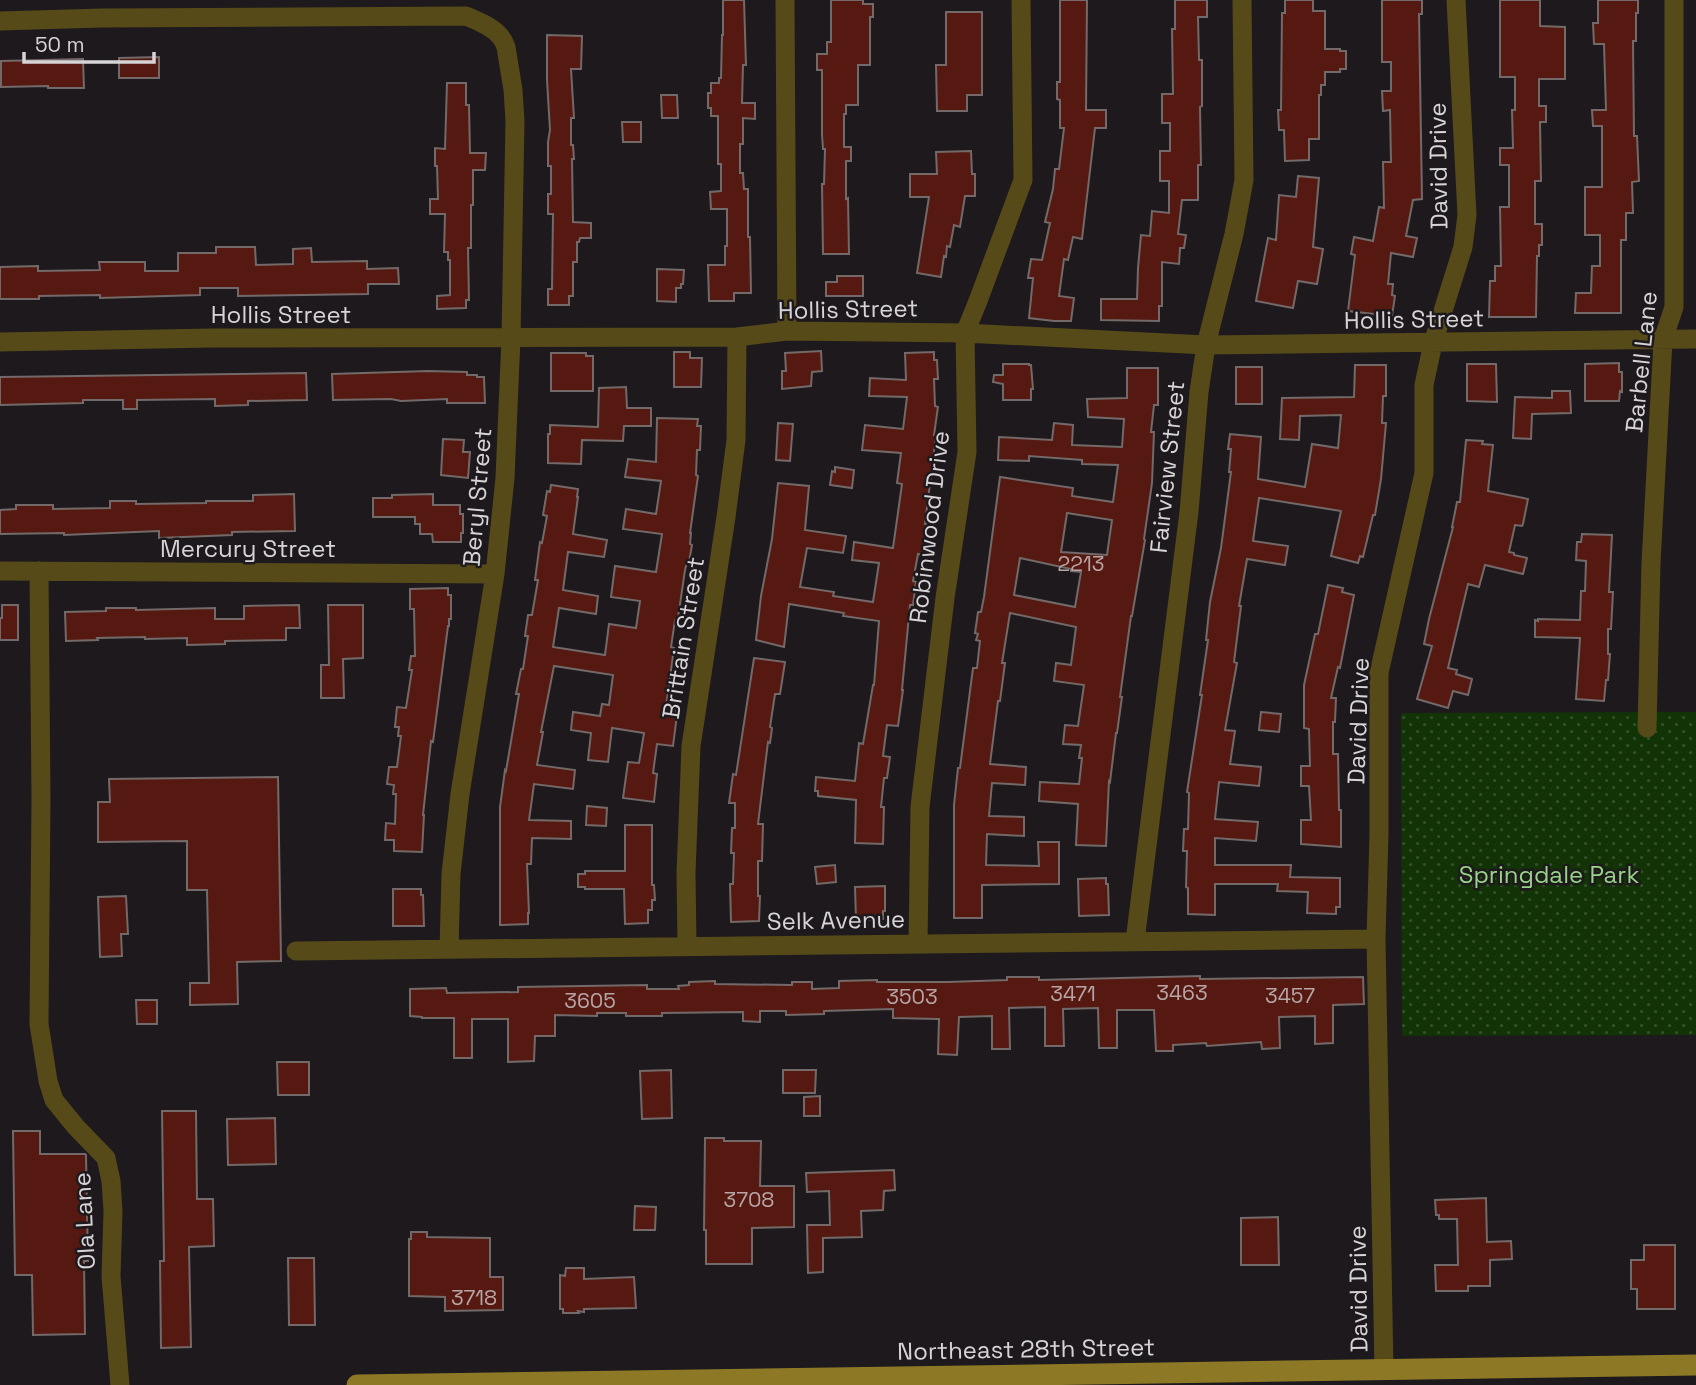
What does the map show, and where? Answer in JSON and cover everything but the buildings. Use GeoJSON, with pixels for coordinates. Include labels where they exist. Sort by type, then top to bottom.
{"type":"FeatureCollection","features":[{"type":"Feature","properties":{"kind":"main road","name":"Northeast 28th Street"},"geometry":{"type":"LineString","coordinates":[[358,1385],[1265,1378],[1384,1370],[1696,1365]]}},
{"type":"Feature","properties":{"kind":"street"},"geometry":{"type":"LineString","coordinates":[[785,0],[787,331]]}},
{"type":"Feature","properties":{"kind":"street","name":"Robinwood Drive"},"geometry":{"type":"LineString","coordinates":[[918,944],[920,807],[945,598],[967,452],[965,332],[1023,180],[1021,0]]}},
{"type":"Feature","properties":{"kind":"street","name":"Fairview Street"},"geometry":{"type":"LineString","coordinates":[[1135,941],[1187,526],[1199,392],[1206,345],[1234,234],[1244,180],[1242,0]]}},
{"type":"Feature","properties":{"kind":"street","name":"David Drive"},"geometry":{"type":"LineString","coordinates":[[1384,1370],[1376,939],[1379,673],[1424,473],[1424,386],[1433,343],[1463,247],[1467,215],[1456,0]]}},
{"type":"Feature","properties":{"kind":"street","name":"Barbell Lane"},"geometry":{"type":"LineString","coordinates":[[1647,728],[1651,563],[1663,340],[1674,307],[1674,0]]}},
{"type":"Feature","properties":{"kind":"street","name":"Beryl Street"},"geometry":{"type":"LineString","coordinates":[[0,21],[466,16],[488,25],[504,40],[513,90],[514,121],[512,338],[505,478],[495,574],[460,794],[451,874],[449,949]]}},
{"type":"Feature","properties":{"kind":"street","name":"Hollis Street"},"geometry":{"type":"LineString","coordinates":[[0,342],[212,338],[737,337],[787,331],[965,332],[1206,345],[1696,339]]}},
{"type":"Feature","properties":{"kind":"street","name":"Brittain Street"},"geometry":{"type":"LineString","coordinates":[[687,946],[686,873],[691,746],[736,440],[737,337]]}},
{"type":"Feature","properties":{"kind":"street","name":"Mercury Street"},"geometry":{"type":"LineString","coordinates":[[0,571],[495,574]]}},
{"type":"Feature","properties":{"kind":"street","name":"Ola Lane"},"geometry":{"type":"LineString","coordinates":[[39,571],[39,1024],[48,1081],[54,1100],[106,1158],[113,1211],[111,1276],[120,1385]]}},
{"type":"Feature","properties":{"kind":"street","name":"Selk Avenue"},"geometry":{"type":"LineString","coordinates":[[296,951],[1376,939]]}},
{"type":"Feature","properties":{"kind":"green space","name":"Springdale Park"},"geometry":{"type":"Polygon","coordinates":[[[1696,712],[1696,1035],[1402,1036],[1401,713],[1696,712]]]}}]}
